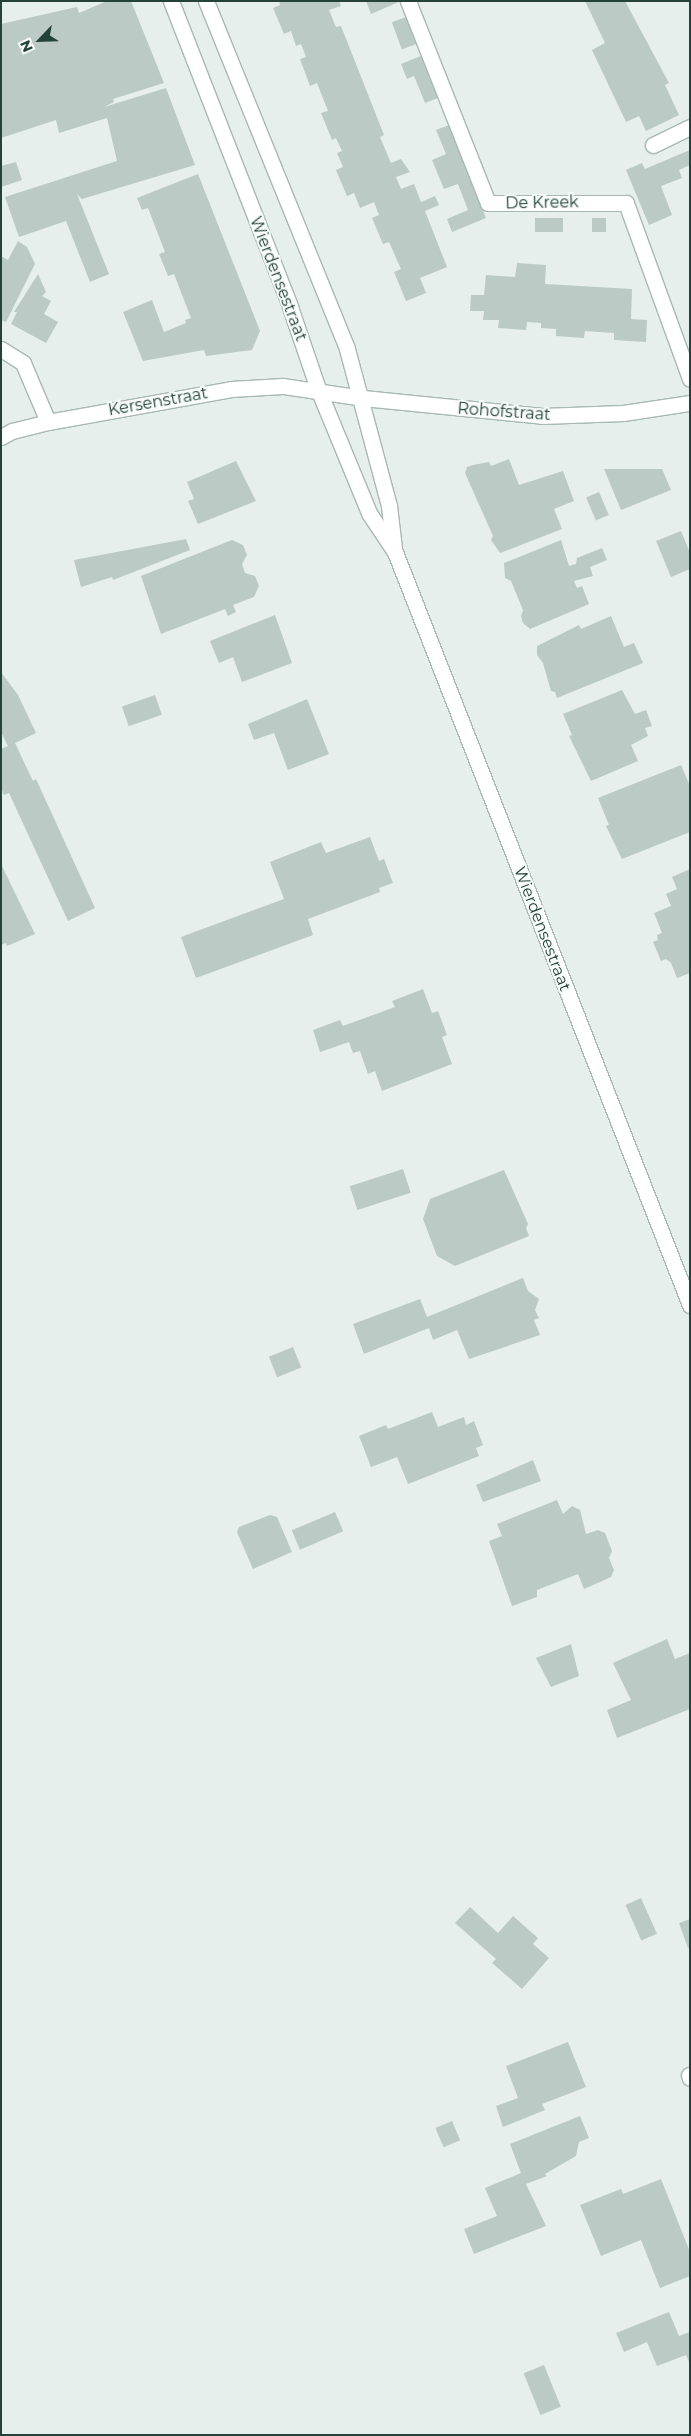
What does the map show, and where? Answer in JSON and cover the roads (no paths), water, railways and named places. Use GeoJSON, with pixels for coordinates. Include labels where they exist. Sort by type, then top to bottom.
{"type":"FeatureCollection","features":[{"type":"Feature","properties":{"kind":"main road","name":"Wierdensestraat"},"geometry":{"type":"LineString","coordinates":[[171,1],[290,307],[318,389],[369,513],[394,552],[690,1305]]}},
{"type":"Feature","properties":{"kind":"main road","name":"Wierdensestraat"},"geometry":{"type":"LineString","coordinates":[[206,1],[347,349],[363,398],[390,506],[394,552]]}},
{"type":"Feature","properties":{"kind":"main road","name":"De Kreek"},"geometry":{"type":"LineString","coordinates":[[408,1],[488,203],[626,203],[690,379]]}},
{"type":"Feature","properties":{"kind":"main road"},"geometry":{"type":"LineString","coordinates":[[653,145],[690,127]]}},
{"type":"Feature","properties":{"kind":"main road"},"geometry":{"type":"LineString","coordinates":[[1,350],[23,363],[48,422]]}},
{"type":"Feature","properties":{"kind":"main road","name":"Kersenstraat"},"geometry":{"type":"LineString","coordinates":[[1,437],[12,430],[48,422],[231,389],[283,386],[318,389]]}},
{"type":"Feature","properties":{"kind":"main road","name":"Rohofstraat"},"geometry":{"type":"LineString","coordinates":[[318,389],[363,398],[542,416],[623,413],[690,403]]}}]}
